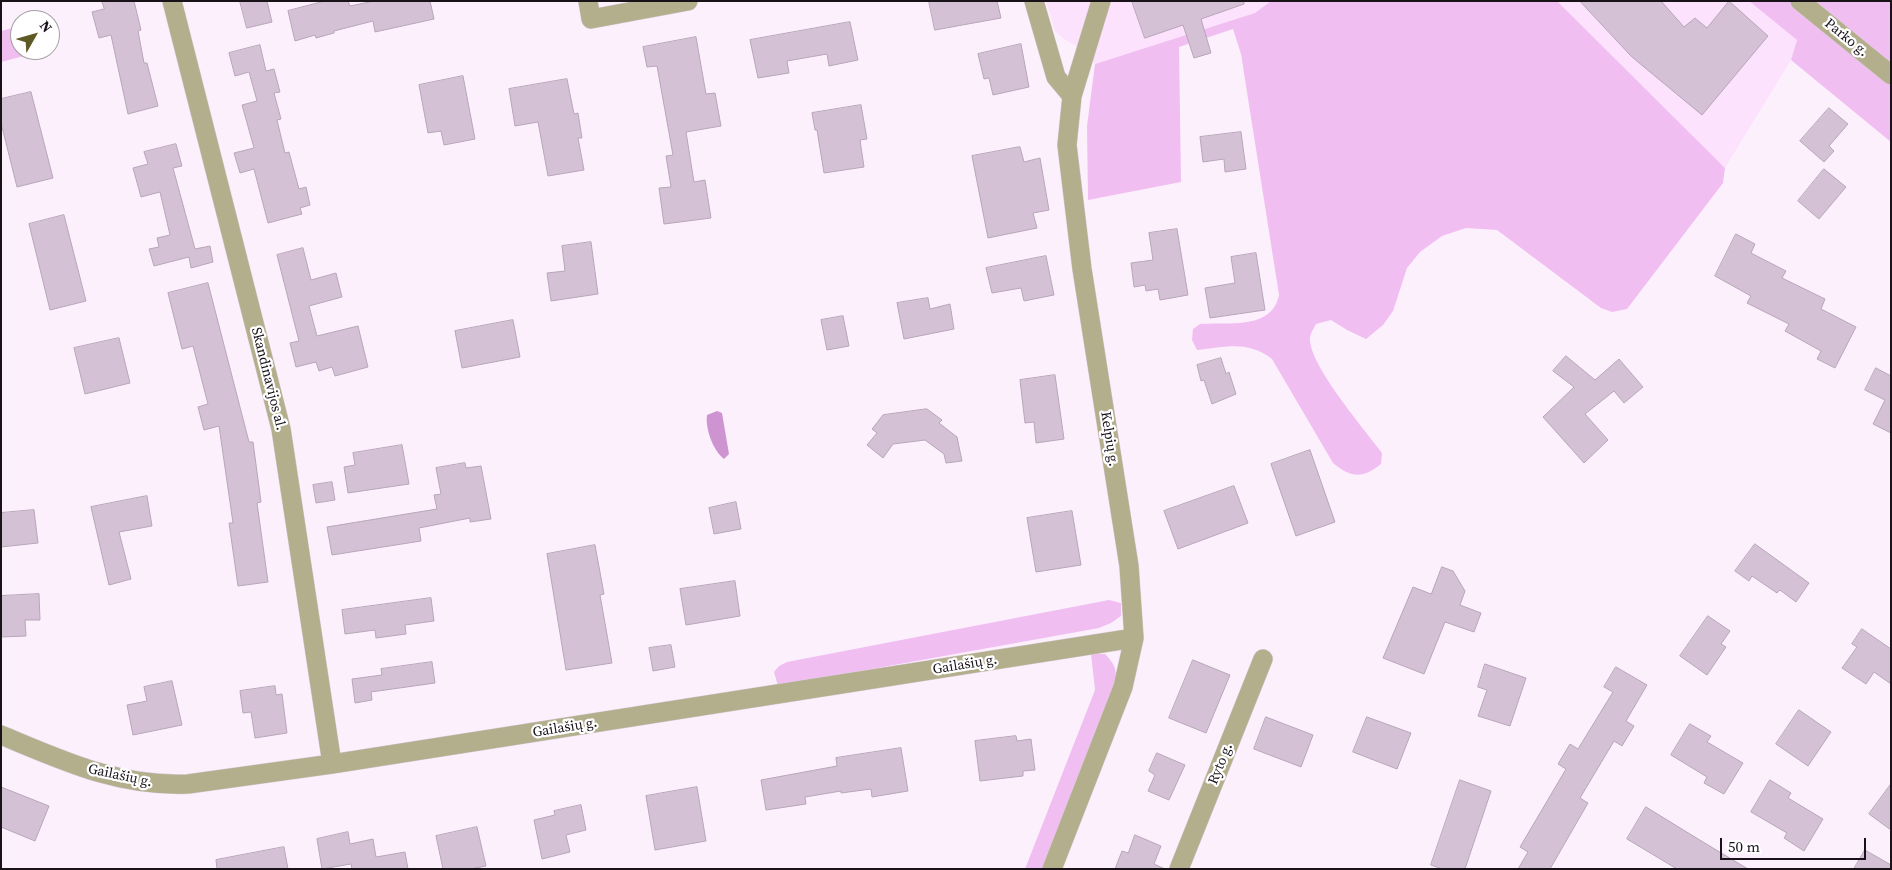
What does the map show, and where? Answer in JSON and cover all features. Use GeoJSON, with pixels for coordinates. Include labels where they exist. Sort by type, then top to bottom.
{"type":"FeatureCollection","features":[{"type":"Feature","properties":{"kind":"street","name":"Skandinavijos al."},"geometry":{"type":"LineString","coordinates":[[172,1],[281,429],[332,764]]}},
{"type":"Feature","properties":{"kind":"street"},"geometry":{"type":"LineString","coordinates":[[588,1],[591,19],[688,1]]}},
{"type":"Feature","properties":{"kind":"street"},"geometry":{"type":"LineString","coordinates":[[1034,1],[1056,77],[1072,96]]}},
{"type":"Feature","properties":{"kind":"street","name":"Kelpių g."},"geometry":{"type":"LineString","coordinates":[[1052,869],[1123,687],[1134,638],[1129,566],[1082,269],[1067,145],[1072,96],[1101,1]]}},
{"type":"Feature","properties":{"kind":"street","name":"Parko g."},"geometry":{"type":"LineString","coordinates":[[1800,1],[1891,75]]}},
{"type":"Feature","properties":{"kind":"street","name":"Gailašių g."},"geometry":{"type":"LineString","coordinates":[[1,735],[90,772],[134,782],[164,785],[332,764],[1134,638]]}},
{"type":"Feature","properties":{"kind":"street","name":"Ryto g."},"geometry":{"type":"LineString","coordinates":[[1179,869],[1264,659]]}},
{"type":"Feature","properties":{"kind":"shaded area"},"geometry":{"type":"Polygon","coordinates":[[[1046,1],[1271,1],[1255,13],[1095,64],[1078,47],[1065,40],[1055,31],[1046,1]]]}},
{"type":"Feature","properties":{"kind":"shaded area"},"geometry":{"type":"Polygon","coordinates":[[[1271,1],[1557,1],[1725,168],[1723,183],[1627,309],[1612,312],[1601,308],[1497,230],[1466,228],[1442,236],[1420,252],[1407,268],[1393,311],[1383,325],[1366,339],[1331,320],[1316,324],[1310,338],[1312,350],[1318,364],[1339,397],[1382,453],[1381,464],[1375,469],[1357,475],[1346,472],[1333,463],[1272,359],[1254,349],[1245,347],[1236,346],[1197,350],[1192,340],[1193,329],[1200,324],[1248,322],[1259,319],[1268,314],[1275,306],[1279,295],[1241,54],[1233,29],[1179,47],[1181,182],[1088,200],[1087,126],[1095,64],[1255,13],[1271,1]]]}},
{"type":"Feature","properties":{"kind":"shaded area"},"geometry":{"type":"Polygon","coordinates":[[[1557,1],[1749,1],[1797,40],[1791,60],[1725,168],[1557,1]]]}},
{"type":"Feature","properties":{"kind":"shaded area"},"geometry":{"type":"Polygon","coordinates":[[[1749,1],[1891,1],[1891,142],[1791,60],[1797,40],[1749,1]]]}},
{"type":"Feature","properties":{"kind":"shaded area"},"geometry":{"type":"Polygon","coordinates":[[[10,29],[10,60],[1,62],[1,31],[10,29]]]}},
{"type":"Feature","properties":{"kind":"shaded area"},"geometry":{"type":"Polygon","coordinates":[[[717,411],[722,413],[729,454],[724,459],[716,451],[707,426],[707,415],[717,411]]]}},
{"type":"Feature","properties":{"kind":"shaded area"},"geometry":{"type":"Polygon","coordinates":[[[1109,600],[1121,603],[1121,616],[1099,628],[778,686],[774,672],[779,666],[787,662],[1109,600]]]}},
{"type":"Feature","properties":{"kind":"shaded area"},"geometry":{"type":"Polygon","coordinates":[[[1091,654],[1105,654],[1112,662],[1116,673],[1115,688],[1044,869],[1025,869],[1095,690],[1091,654]]]}},
{"type":"Feature","properties":{"kind":"building"},"geometry":{"type":"Polygon","coordinates":[[[102,1],[134,1],[141,30],[138,31],[144,63],[147,63],[158,106],[128,114],[111,35],[99,38],[92,12],[104,9],[102,1]]]}},
{"type":"Feature","properties":{"kind":"building"},"geometry":{"type":"Polygon","coordinates":[[[240,1],[267,1],[272,22],[247,28],[240,1]]]}},
{"type":"Feature","properties":{"kind":"building"},"geometry":{"type":"Polygon","coordinates":[[[325,1],[348,1],[350,6],[374,1],[430,1],[434,19],[375,32],[373,21],[334,31],[334,33],[316,38],[315,35],[295,41],[288,11],[325,1]]]}},
{"type":"Feature","properties":{"kind":"building"},"geometry":{"type":"Polygon","coordinates":[[[929,1],[997,1],[1001,18],[935,30],[929,1]]]}},
{"type":"Feature","properties":{"kind":"building"},"geometry":{"type":"Polygon","coordinates":[[[1132,1],[1244,1],[1244,4],[1201,19],[1211,53],[1194,58],[1183,25],[1145,38],[1132,1]]]}},
{"type":"Feature","properties":{"kind":"building"},"geometry":{"type":"Polygon","coordinates":[[[1580,1],[1661,1],[1684,27],[1695,18],[1707,28],[1729,1],[1768,36],[1702,115],[1632,57],[1580,1]]]}},
{"type":"Feature","properties":{"kind":"building"},"geometry":{"type":"Polygon","coordinates":[[[850,22],[858,60],[829,66],[827,54],[787,61],[789,73],[758,78],[750,40],[850,22]]]}},
{"type":"Feature","properties":{"kind":"building"},"geometry":{"type":"Polygon","coordinates":[[[696,37],[706,94],[715,93],[721,126],[686,132],[694,182],[705,180],[711,218],[664,224],[659,188],[671,187],[666,156],[673,155],[657,66],[647,67],[643,47],[696,37]]]}},
{"type":"Feature","properties":{"kind":"building"},"geometry":{"type":"Polygon","coordinates":[[[1021,44],[1029,87],[993,95],[989,78],[984,79],[978,54],[1021,44]]]}},
{"type":"Feature","properties":{"kind":"building"},"geometry":{"type":"Polygon","coordinates":[[[260,45],[266,71],[274,69],[280,92],[274,93],[281,119],[277,120],[285,153],[289,152],[299,189],[306,187],[310,205],[300,208],[302,214],[268,223],[254,169],[240,173],[234,153],[254,148],[242,105],[257,101],[249,72],[235,76],[229,53],[260,45]]]}},
{"type":"Feature","properties":{"kind":"building"},"geometry":{"type":"Polygon","coordinates":[[[463,76],[475,139],[444,145],[441,131],[428,133],[419,85],[463,76]]]}},
{"type":"Feature","properties":{"kind":"building"},"geometry":{"type":"Polygon","coordinates":[[[567,79],[574,114],[578,113],[582,138],[578,138],[584,170],[548,176],[538,122],[515,126],[509,89],[567,79]]]}},
{"type":"Feature","properties":{"kind":"building"},"geometry":{"type":"Polygon","coordinates":[[[31,92],[53,178],[17,187],[1,123],[1,99],[31,92]]]}},
{"type":"Feature","properties":{"kind":"building"},"geometry":{"type":"Polygon","coordinates":[[[861,105],[867,139],[860,140],[864,167],[824,173],[817,130],[815,130],[812,113],[861,105]]]}},
{"type":"Feature","properties":{"kind":"building"},"geometry":{"type":"Polygon","coordinates":[[[1829,108],[1848,124],[1829,146],[1834,151],[1824,162],[1800,141],[1829,108]]]}},
{"type":"Feature","properties":{"kind":"building"},"geometry":{"type":"Polygon","coordinates":[[[1241,132],[1246,169],[1225,172],[1224,159],[1203,162],[1200,137],[1241,132]]]}},
{"type":"Feature","properties":{"kind":"building"},"geometry":{"type":"Polygon","coordinates":[[[176,144],[182,166],[173,168],[195,249],[210,246],[213,262],[191,268],[189,257],[154,266],[149,249],[159,247],[157,238],[170,235],[160,192],[141,197],[133,168],[148,164],[144,152],[176,144]]]}},
{"type":"Feature","properties":{"kind":"building"},"geometry":{"type":"Polygon","coordinates":[[[1020,147],[1024,162],[1040,158],[1049,210],[1033,213],[1037,228],[988,238],[972,156],[1020,147]]]}},
{"type":"Feature","properties":{"kind":"building"},"geometry":{"type":"Polygon","coordinates":[[[1824,169],[1846,187],[1819,219],[1798,201],[1824,169]]]}},
{"type":"Feature","properties":{"kind":"building"},"geometry":{"type":"Polygon","coordinates":[[[64,215],[86,301],[50,310],[29,224],[64,215]]]}},
{"type":"Feature","properties":{"kind":"building"},"geometry":{"type":"Polygon","coordinates":[[[1177,229],[1188,295],[1160,300],[1158,289],[1146,291],[1145,285],[1134,287],[1131,263],[1153,260],[1149,233],[1177,229]]]}},
{"type":"Feature","properties":{"kind":"building"},"geometry":{"type":"Polygon","coordinates":[[[1736,234],[1755,244],[1751,253],[1786,271],[1782,278],[1825,299],[1821,309],[1856,327],[1835,368],[1817,359],[1821,351],[1785,331],[1789,324],[1747,303],[1751,296],[1715,276],[1736,234]]]}},
{"type":"Feature","properties":{"kind":"building"},"geometry":{"type":"Polygon","coordinates":[[[591,242],[598,294],[551,301],[547,273],[565,271],[562,246],[591,242]]]}},
{"type":"Feature","properties":{"kind":"building"},"geometry":{"type":"Polygon","coordinates":[[[303,248],[311,280],[336,273],[342,297],[309,306],[317,336],[358,326],[368,367],[335,376],[332,367],[319,371],[316,362],[296,367],[290,343],[299,341],[277,255],[303,248]]]}},
{"type":"Feature","properties":{"kind":"building"},"geometry":{"type":"Polygon","coordinates":[[[1256,253],[1265,310],[1210,318],[1205,288],[1235,283],[1231,257],[1256,253]]]}},
{"type":"Feature","properties":{"kind":"building"},"geometry":{"type":"Polygon","coordinates":[[[1046,256],[1054,295],[1024,301],[1021,288],[992,293],[986,268],[1046,256]]]}},
{"type":"Feature","properties":{"kind":"building"},"geometry":{"type":"Polygon","coordinates":[[[208,283],[249,442],[253,442],[261,502],[257,503],[268,582],[238,586],[229,523],[233,523],[219,426],[204,430],[198,407],[208,404],[193,346],[182,349],[168,293],[208,283]]]}},
{"type":"Feature","properties":{"kind":"building"},"geometry":{"type":"Polygon","coordinates":[[[928,298],[930,309],[950,304],[954,329],[904,339],[897,303],[928,298]]]}},
{"type":"Feature","properties":{"kind":"building"},"geometry":{"type":"Polygon","coordinates":[[[843,316],[849,346],[827,350],[821,320],[843,316]]]}},
{"type":"Feature","properties":{"kind":"building"},"geometry":{"type":"Polygon","coordinates":[[[513,320],[520,357],[462,368],[455,331],[513,320]]]}},
{"type":"Feature","properties":{"kind":"building"},"geometry":{"type":"Polygon","coordinates":[[[119,338],[130,383],[85,394],[74,348],[119,338]]]}},
{"type":"Feature","properties":{"kind":"building"},"geometry":{"type":"Polygon","coordinates":[[[1566,356],[1595,380],[1619,359],[1643,387],[1624,403],[1614,391],[1585,414],[1608,440],[1584,463],[1543,417],[1574,387],[1553,371],[1566,356]]]}},
{"type":"Feature","properties":{"kind":"building"},"geometry":{"type":"Polygon","coordinates":[[[1221,358],[1226,374],[1229,372],[1236,394],[1212,404],[1204,380],[1201,381],[1197,365],[1221,358]]]}},
{"type":"Feature","properties":{"kind":"building"},"geometry":{"type":"Polygon","coordinates":[[[1876,368],[1891,376],[1891,433],[1873,424],[1885,400],[1865,390],[1876,368]]]}},
{"type":"Feature","properties":{"kind":"building"},"geometry":{"type":"Polygon","coordinates":[[[1055,375],[1064,439],[1036,443],[1034,422],[1025,423],[1020,380],[1055,375]]]}},
{"type":"Feature","properties":{"kind":"building"},"geometry":{"type":"Polygon","coordinates":[[[927,409],[942,420],[939,423],[957,437],[962,461],[946,463],[944,454],[925,440],[893,444],[883,458],[867,445],[877,433],[872,429],[883,415],[927,409]]]}},
{"type":"Feature","properties":{"kind":"building"},"geometry":{"type":"Polygon","coordinates":[[[402,445],[409,484],[348,493],[344,467],[355,465],[353,453],[402,445]]]}},
{"type":"Feature","properties":{"kind":"building"},"geometry":{"type":"Polygon","coordinates":[[[1310,450],[1335,522],[1296,536],[1271,464],[1310,450]]]}},
{"type":"Feature","properties":{"kind":"building"},"geometry":{"type":"Polygon","coordinates":[[[465,463],[466,468],[481,466],[491,519],[470,522],[470,518],[419,528],[421,541],[332,555],[327,527],[437,509],[434,495],[441,494],[436,468],[465,463]]]}},
{"type":"Feature","properties":{"kind":"building"},"geometry":{"type":"Polygon","coordinates":[[[332,482],[335,500],[316,503],[313,485],[332,482]]]}},
{"type":"Feature","properties":{"kind":"building"},"geometry":{"type":"Polygon","coordinates":[[[1234,486],[1248,523],[1178,549],[1164,511],[1234,486]]]}},
{"type":"Feature","properties":{"kind":"building"},"geometry":{"type":"Polygon","coordinates":[[[147,496],[152,526],[119,532],[131,579],[109,585],[91,507],[147,496]]]}},
{"type":"Feature","properties":{"kind":"building"},"geometry":{"type":"Polygon","coordinates":[[[736,502],[741,529],[714,534],[709,508],[736,502]]]}},
{"type":"Feature","properties":{"kind":"building"},"geometry":{"type":"Polygon","coordinates":[[[34,510],[38,543],[1,547],[1,513],[34,510]]]}},
{"type":"Feature","properties":{"kind":"building"},"geometry":{"type":"Polygon","coordinates":[[[1072,511],[1081,565],[1036,572],[1027,518],[1072,511]]]}},
{"type":"Feature","properties":{"kind":"building"},"geometry":{"type":"Polygon","coordinates":[[[1755,544],[1809,583],[1796,602],[1780,590],[1777,593],[1752,576],[1749,581],[1735,571],[1755,544]]]}},
{"type":"Feature","properties":{"kind":"building"},"geometry":{"type":"Polygon","coordinates":[[[595,545],[604,594],[600,595],[612,663],[566,670],[547,554],[595,545]]]}},
{"type":"Feature","properties":{"kind":"building"},"geometry":{"type":"Polygon","coordinates":[[[1442,567],[1453,571],[1465,591],[1460,605],[1481,613],[1474,632],[1445,622],[1424,674],[1383,658],[1413,587],[1431,594],[1442,567]]]}},
{"type":"Feature","properties":{"kind":"building"},"geometry":{"type":"Polygon","coordinates":[[[735,581],[740,616],[686,625],[680,589],[735,581]]]}},
{"type":"Feature","properties":{"kind":"building"},"geometry":{"type":"Polygon","coordinates":[[[39,594],[40,620],[25,620],[26,636],[1,637],[1,596],[39,594]]]}},
{"type":"Feature","properties":{"kind":"building"},"geometry":{"type":"Polygon","coordinates":[[[431,598],[434,621],[405,625],[406,634],[376,638],[375,630],[345,634],[342,610],[431,598]]]}},
{"type":"Feature","properties":{"kind":"building"},"geometry":{"type":"Polygon","coordinates":[[[1708,616],[1730,631],[1721,644],[1726,647],[1707,675],[1680,656],[1708,616]]]}},
{"type":"Feature","properties":{"kind":"building"},"geometry":{"type":"Polygon","coordinates":[[[1862,629],[1891,649],[1891,684],[1874,672],[1866,684],[1842,668],[1857,647],[1852,644],[1862,629]]]}},
{"type":"Feature","properties":{"kind":"building"},"geometry":{"type":"Polygon","coordinates":[[[671,645],[675,667],[653,671],[649,648],[671,645]]]}},
{"type":"Feature","properties":{"kind":"building"},"geometry":{"type":"Polygon","coordinates":[[[1193,660],[1230,675],[1206,733],[1169,718],[1193,660]]]}},
{"type":"Feature","properties":{"kind":"building"},"geometry":{"type":"Polygon","coordinates":[[[432,662],[435,683],[371,692],[372,700],[355,703],[352,679],[382,675],[381,669],[432,662]]]}},
{"type":"Feature","properties":{"kind":"building"},"geometry":{"type":"Polygon","coordinates":[[[1485,664],[1526,678],[1510,726],[1478,716],[1487,690],[1478,687],[1485,664]]]}},
{"type":"Feature","properties":{"kind":"building"},"geometry":{"type":"Polygon","coordinates":[[[1616,667],[1647,685],[1626,721],[1634,726],[1622,746],[1614,741],[1580,798],[1588,803],[1550,869],[1518,869],[1528,852],[1520,847],[1566,769],[1558,764],[1570,744],[1578,749],[1613,692],[1604,687],[1616,667]]]}},
{"type":"Feature","properties":{"kind":"building"},"geometry":{"type":"Polygon","coordinates":[[[172,681],[182,725],[133,735],[127,705],[147,701],[144,687],[172,681]]]}},
{"type":"Feature","properties":{"kind":"building"},"geometry":{"type":"Polygon","coordinates":[[[275,686],[276,695],[282,694],[287,733],[255,738],[251,712],[243,713],[240,691],[275,686]]]}},
{"type":"Feature","properties":{"kind":"building"},"geometry":{"type":"Polygon","coordinates":[[[1799,710],[1831,732],[1808,766],[1776,744],[1799,710]]]}},
{"type":"Feature","properties":{"kind":"building"},"geometry":{"type":"Polygon","coordinates":[[[1266,717],[1313,735],[1301,767],[1254,749],[1266,717]]]}},
{"type":"Feature","properties":{"kind":"building"},"geometry":{"type":"Polygon","coordinates":[[[1367,717],[1411,733],[1397,769],[1353,752],[1367,717]]]}},
{"type":"Feature","properties":{"kind":"building"},"geometry":{"type":"Polygon","coordinates":[[[1690,724],[1711,736],[1707,742],[1743,763],[1724,794],[1704,783],[1707,777],[1671,755],[1690,724]]]}},
{"type":"Feature","properties":{"kind":"building"},"geometry":{"type":"Polygon","coordinates":[[[1016,736],[1017,741],[1031,739],[1035,770],[1023,771],[1023,776],[980,781],[975,741],[1016,736]]]}},
{"type":"Feature","properties":{"kind":"building"},"geometry":{"type":"Polygon","coordinates":[[[901,748],[908,791],[872,797],[871,789],[841,793],[841,791],[805,797],[806,804],[766,810],[761,780],[837,766],[836,758],[901,748]]]}},
{"type":"Feature","properties":{"kind":"building"},"geometry":{"type":"Polygon","coordinates":[[[1157,753],[1185,765],[1169,800],[1148,791],[1155,775],[1149,771],[1157,753]]]}},
{"type":"Feature","properties":{"kind":"building"},"geometry":{"type":"Polygon","coordinates":[[[1460,780],[1491,791],[1465,869],[1442,869],[1431,865],[1460,780]]]}},
{"type":"Feature","properties":{"kind":"building"},"geometry":{"type":"Polygon","coordinates":[[[1770,780],[1791,793],[1788,798],[1823,819],[1804,851],[1784,838],[1787,833],[1751,812],[1770,780]]]}},
{"type":"Feature","properties":{"kind":"building"},"geometry":{"type":"Polygon","coordinates":[[[1891,784],[1891,830],[1869,814],[1891,784]]]}},
{"type":"Feature","properties":{"kind":"building"},"geometry":{"type":"Polygon","coordinates":[[[1,787],[49,806],[35,841],[1,827],[1,787]]]}},
{"type":"Feature","properties":{"kind":"building"},"geometry":{"type":"Polygon","coordinates":[[[697,787],[706,841],[655,850],[646,796],[697,787]]]}},
{"type":"Feature","properties":{"kind":"building"},"geometry":{"type":"Polygon","coordinates":[[[581,805],[586,830],[566,835],[570,852],[542,859],[534,820],[555,815],[554,811],[581,805]]]}},
{"type":"Feature","properties":{"kind":"building"},"geometry":{"type":"Polygon","coordinates":[[[1646,807],[1748,869],[1677,869],[1627,839],[1646,807]]]}},
{"type":"Feature","properties":{"kind":"building"},"geometry":{"type":"Polygon","coordinates":[[[477,827],[486,866],[470,869],[443,869],[436,836],[477,827]]]}},
{"type":"Feature","properties":{"kind":"building"},"geometry":{"type":"Polygon","coordinates":[[[348,832],[350,844],[373,839],[376,857],[405,852],[408,869],[352,869],[351,864],[322,869],[317,839],[348,832]]]}},
{"type":"Feature","properties":{"kind":"building"},"geometry":{"type":"Polygon","coordinates":[[[1135,835],[1161,846],[1154,864],[1165,869],[1115,869],[1122,851],[1128,853],[1135,835]]]}},
{"type":"Feature","properties":{"kind":"building"},"geometry":{"type":"Polygon","coordinates":[[[284,847],[288,869],[217,869],[216,860],[284,847]]]}},
{"type":"Feature","properties":{"kind":"building"},"geometry":{"type":"Polygon","coordinates":[[[1865,850],[1891,865],[1891,869],[1854,869],[1865,850]]]}}]}
